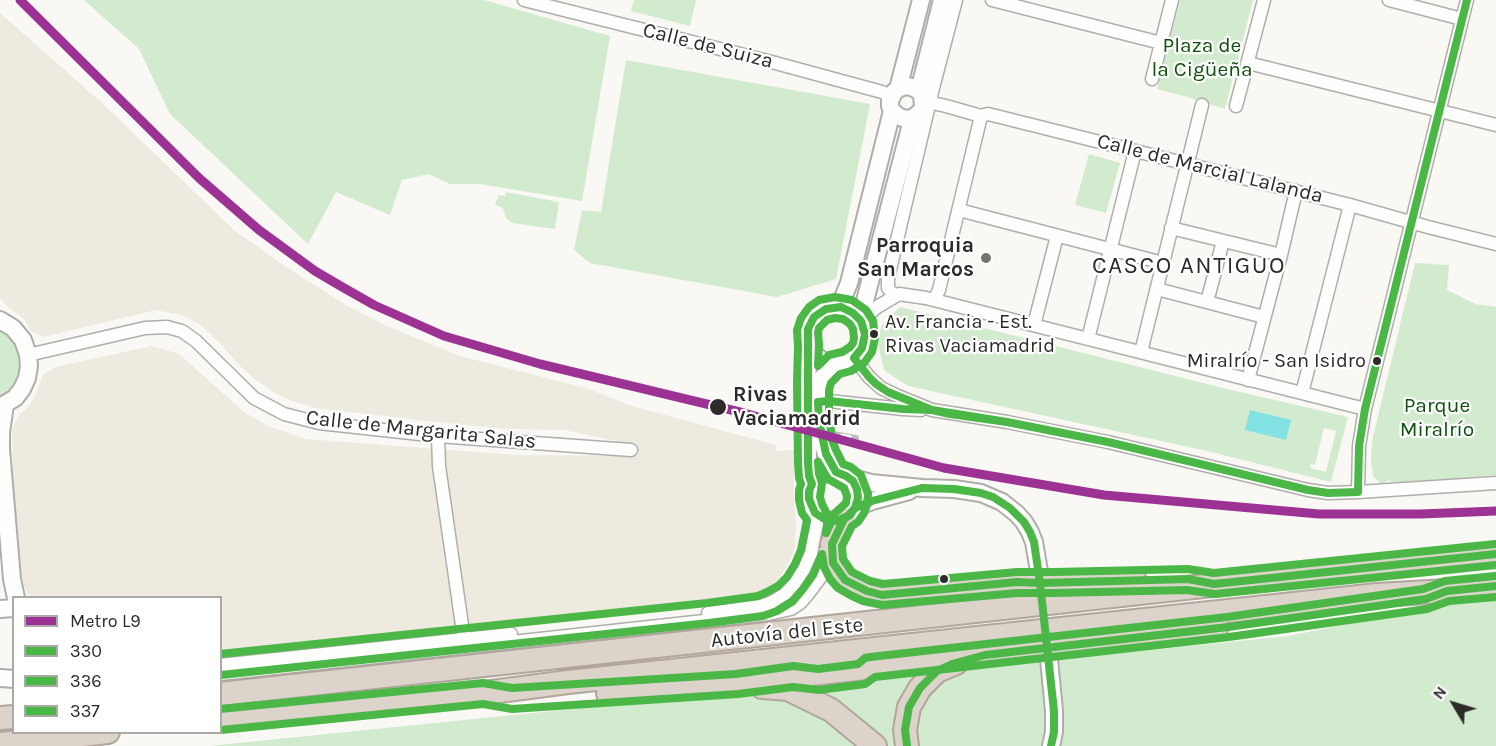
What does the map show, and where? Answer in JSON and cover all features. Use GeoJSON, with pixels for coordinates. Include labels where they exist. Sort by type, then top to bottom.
{"type":"FeatureCollection","features":[{"type":"Feature","properties":{"kind":"highway"},"geometry":{"type":"LineString","coordinates":[[838,516],[832,544],[834,563],[839,573],[844,580],[882,595],[1017,582],[1188,579],[1214,584]]}},
{"type":"Feature","properties":{"kind":"highway","name":"Autovía del Este"},"geometry":{"type":"LineString","coordinates":[[222,694],[1496,554]]}},
{"type":"Feature","properties":{"kind":"highway","name":"Autovía del Este"},"geometry":{"type":"LineString","coordinates":[[222,720],[1377,595],[1496,586]]}},
{"type":"Feature","properties":{"kind":"highway"},"geometry":{"type":"LineString","coordinates":[[484,693],[511,699],[737,684],[793,675],[1228,627],[1426,599],[1447,591]]}},
{"type":"Feature","properties":{"kind":"highway"},"geometry":{"type":"LineString","coordinates":[[907,746],[905,730],[909,707],[920,688],[937,671],[952,664],[985,655]]}},
{"type":"Feature","properties":{"kind":"highway"},"geometry":{"type":"LineString","coordinates":[[737,684],[788,689],[831,710],[875,746]]}},
{"type":"Feature","properties":{"kind":"highway"},"geometry":{"type":"LineString","coordinates":[[0,744],[90,734]]}},
{"type":"Feature","properties":{"kind":"street","name":"Calle de Suiza"},"geometry":{"type":"LineString","coordinates":[[524,0],[768,61],[882,92],[894,99]]}},
{"type":"Feature","properties":{"kind":"street"},"geometry":{"type":"LineString","coordinates":[[838,307],[849,283],[921,0]]}},
{"type":"Feature","properties":{"kind":"street"},"geometry":{"type":"LineString","coordinates":[[894,296],[887,284],[942,0]]}},
{"type":"Feature","properties":{"kind":"street"},"geometry":{"type":"LineString","coordinates":[[894,99],[898,116],[905,119],[913,118],[921,111],[956,0]]}},
{"type":"Feature","properties":{"kind":"street"},"geometry":{"type":"LineString","coordinates":[[992,0],[1161,43]]}},
{"type":"Feature","properties":{"kind":"street"},"geometry":{"type":"LineString","coordinates":[[1152,79],[1172,0]]}},
{"type":"Feature","properties":{"kind":"street"},"geometry":{"type":"LineString","coordinates":[[1236,106],[1264,0]]}},
{"type":"Feature","properties":{"kind":"street"},"geometry":{"type":"LineString","coordinates":[[1389,0],[1462,19]]}},
{"type":"Feature","properties":{"kind":"street"},"geometry":{"type":"LineString","coordinates":[[1359,492],[1359,446],[1365,409],[1467,0]]}},
{"type":"Feature","properties":{"kind":"street"},"geometry":{"type":"LineString","coordinates":[[1248,63],[1496,125]]}},
{"type":"Feature","properties":{"kind":"street"},"geometry":{"type":"LineString","coordinates":[[894,99],[905,86],[912,87],[924,98]]}},
{"type":"Feature","properties":{"kind":"street","name":"Calle de Marcial Lalanda"},"geometry":{"type":"LineString","coordinates":[[924,98],[981,116],[988,114],[1496,244]]}},
{"type":"Feature","properties":{"kind":"street"},"geometry":{"type":"LineString","coordinates":[[1141,352],[1202,105]]}},
{"type":"Feature","properties":{"kind":"street"},"geometry":{"type":"LineString","coordinates":[[934,300],[939,290],[981,116]]}},
{"type":"Feature","properties":{"kind":"street"},"geometry":{"type":"LineString","coordinates":[[860,320],[913,118]]}},
{"type":"Feature","properties":{"kind":"street"},"geometry":{"type":"LineString","coordinates":[[1088,339],[1135,151]]}},
{"type":"Feature","properties":{"kind":"street"},"geometry":{"type":"LineString","coordinates":[[1248,380],[1296,191]]}},
{"type":"Feature","properties":{"kind":"street"},"geometry":{"type":"LineString","coordinates":[[1302,393],[1350,205]]}},
{"type":"Feature","properties":{"kind":"street"},"geometry":{"type":"LineString","coordinates":[[959,210],[1163,262]]}},
{"type":"Feature","properties":{"kind":"street"},"geometry":{"type":"LineString","coordinates":[[1171,228],[1281,255]]}},
{"type":"Feature","properties":{"kind":"street"},"geometry":{"type":"LineString","coordinates":[[1034,325],[1057,236]]}},
{"type":"Feature","properties":{"kind":"street"},"geometry":{"type":"LineString","coordinates":[[1207,302],[1223,241]]}},
{"type":"Feature","properties":{"kind":"street"},"geometry":{"type":"LineString","coordinates":[[1156,289],[1264,317]]}},
{"type":"Feature","properties":{"kind":"street"},"geometry":{"type":"LineString","coordinates":[[860,320],[899,294],[934,300],[1365,409]]}},
{"type":"Feature","properties":{"kind":"street"},"geometry":{"type":"LineString","coordinates":[[809,345],[819,359],[827,363],[844,363],[860,352],[864,343],[864,330],[860,320],[850,311],[838,307],[823,310],[810,323],[807,332],[809,345],[808,463],[812,484]]}},
{"type":"Feature","properties":{"kind":"street"},"geometry":{"type":"LineString","coordinates":[[0,320],[13,328],[23,340],[29,366],[22,389],[15,398],[3,406],[1,432],[12,579],[16,596]]}},
{"type":"Feature","properties":{"kind":"street","name":"Calle de Margarita Salas"},"geometry":{"type":"LineString","coordinates":[[28,355],[145,328],[167,327],[182,331],[196,340],[254,398],[284,414],[319,423],[438,436],[632,450]]}},
{"type":"Feature","properties":{"kind":"street"},"geometry":{"type":"LineString","coordinates":[[854,358],[869,377],[882,388],[932,410]]}},
{"type":"Feature","properties":{"kind":"street"},"geometry":{"type":"LineString","coordinates":[[222,665],[708,613],[761,606],[772,602],[795,584],[811,553],[838,516],[858,500],[854,484],[842,475],[826,454],[822,442],[818,412],[819,388],[822,378],[836,364]]}},
{"type":"Feature","properties":{"kind":"street"},"geometry":{"type":"LineString","coordinates":[[818,402],[932,410],[1008,422],[1108,442],[1328,493],[1496,483]]}},
{"type":"Feature","properties":{"kind":"street"},"geometry":{"type":"LineString","coordinates":[[438,436],[439,466],[464,639]]}},
{"type":"Feature","properties":{"kind":"street"},"geometry":{"type":"LineString","coordinates":[[922,488],[872,501],[838,516],[813,511],[809,501],[812,484],[827,473],[871,483],[969,490],[981,493],[1002,502],[1017,514],[1034,542],[1039,571]]}},
{"type":"Feature","properties":{"kind":"street"},"geometry":{"type":"LineString","coordinates":[[222,674],[756,616],[791,609],[804,599],[820,578],[827,540],[838,516]]}},
{"type":"Feature","properties":{"kind":"street"},"geometry":{"type":"LineString","coordinates":[[1049,659],[1054,711],[1051,746]]}},
{"type":"Feature","properties":{"kind":"shaded area"},"geometry":{"type":"Polygon","coordinates":[[[0,13],[101,102],[234,230],[344,304],[387,326],[460,356],[586,388],[632,406],[776,445],[776,451],[794,450],[795,549],[775,585],[746,601],[222,657],[222,596],[31,596],[27,593],[19,560],[12,429],[19,415],[30,405],[43,375],[55,367],[152,346],[179,354],[244,412],[268,426],[306,439],[517,455],[638,456],[631,444],[564,430],[506,429],[315,408],[273,392],[239,365],[201,325],[182,315],[156,310],[43,337],[31,332],[24,319],[0,298],[0,13]]]}},
{"type":"Feature","properties":{"kind":"green space"},"geometry":{"type":"Polygon","coordinates":[[[84,0],[484,0],[610,36],[582,201],[480,184],[450,184],[429,174],[402,180],[390,215],[336,192],[308,244],[170,114],[139,49],[84,0]]]}},
{"type":"Feature","properties":{"kind":"green space"},"geometry":{"type":"Polygon","coordinates":[[[634,0],[696,0],[690,26],[631,11],[634,0]]]}},
{"type":"Feature","properties":{"kind":"green space","name":"Plaza de la Cigüeña"},"geometry":{"type":"Polygon","coordinates":[[[1180,0],[1253,0],[1225,109],[1157,89],[1180,0]]]}},
{"type":"Feature","properties":{"kind":"green space"},"geometry":{"type":"Polygon","coordinates":[[[626,60],[870,104],[836,279],[777,297],[590,263],[574,250],[582,210],[601,212],[626,60]]]}},
{"type":"Feature","properties":{"kind":"green space"},"geometry":{"type":"Polygon","coordinates":[[[1089,154],[1120,163],[1106,213],[1075,205],[1089,154]]]}},
{"type":"Feature","properties":{"kind":"green space"},"geometry":{"type":"Polygon","coordinates":[[[506,192],[559,202],[555,229],[512,223],[506,218],[503,208],[495,204],[499,195],[505,196],[506,192]]]}},
{"type":"Feature","properties":{"kind":"green space","name":"Parque Miralrío"},"geometry":{"type":"Polygon","coordinates":[[[1415,263],[1449,265],[1447,290],[1475,304],[1496,307],[1496,475],[1394,483],[1389,480],[1381,484],[1373,476],[1372,441],[1415,263]]]}},
{"type":"Feature","properties":{"kind":"green space"},"geometry":{"type":"Polygon","coordinates":[[[900,307],[1348,417],[1331,482],[1207,451],[908,386],[884,370],[878,344],[881,327],[900,307]],[[1324,428],[1315,465],[1311,464],[1310,468],[1326,472],[1336,431],[1324,428]]]}},
{"type":"Feature","properties":{"kind":"green space"},"geometry":{"type":"Polygon","coordinates":[[[0,329],[10,336],[21,359],[20,373],[14,385],[0,397],[0,329]]]}},
{"type":"Feature","properties":{"kind":"green space"},"geometry":{"type":"Polygon","coordinates":[[[1496,594],[1496,746],[209,746],[1288,636],[1496,594]]]}},
{"type":"Feature","properties":{"kind":"water"},"geometry":{"type":"Polygon","coordinates":[[[1250,410],[1291,420],[1286,440],[1245,430],[1250,410]]]}},
{"type":"Feature","properties":{"kind":"railway"},"geometry":{"type":"LineString","coordinates":[[797,428],[856,438]]}},
{"type":"Feature","properties":{"kind":"metro line","name":"L9"},"geometry":{"type":"LineString","coordinates":[[20,0],[199,178],[259,230],[315,271],[344,288],[374,305],[444,336],[540,364],[744,413],[944,468],[1104,495],[1319,514],[1496,511]]}},
{"type":"Feature","properties":{"kind":"transit line","name":"330"},"geometry":{"type":"LineString","coordinates":[[1358,492],[1359,446],[1365,409],[1467,0]]}},
{"type":"Feature","properties":{"kind":"transit line","name":"337"},"geometry":{"type":"LineString","coordinates":[[222,654],[707,603],[758,596],[778,586],[795,564],[801,550],[807,520],[802,513],[799,500],[801,484],[798,463],[797,330],[801,318],[809,307],[819,300],[835,297],[852,300],[866,310],[873,321],[875,338],[872,352],[864,363],[851,371],[840,374],[831,383],[829,390],[832,440],[843,464],[861,475],[868,494],[864,513],[852,526],[842,546],[843,559],[852,572],[870,581],[883,584],[1017,572],[1188,569],[1214,573],[1495,544]]}},
{"type":"Feature","properties":{"kind":"transit line","name":"330"},"geometry":{"type":"LineString","coordinates":[[841,307],[853,313],[861,321],[865,334],[862,348],[854,358],[869,377],[888,392],[932,410],[818,402],[819,421],[826,454],[836,472],[853,481],[857,489],[858,498],[855,508],[848,516],[837,521],[826,520],[815,513],[809,499],[812,484],[808,463],[808,329],[814,317],[826,309],[841,307]]}},
{"type":"Feature","properties":{"kind":"transit line","name":"336"},"geometry":{"type":"LineString","coordinates":[[835,318],[843,319],[850,324],[853,329],[853,343],[842,352],[829,355],[818,366],[819,328],[827,320],[835,318]]}},
{"type":"Feature","properties":{"kind":"transit line","name":"330"},"geometry":{"type":"LineString","coordinates":[[932,410],[1007,422]]}},
{"type":"Feature","properties":{"kind":"transit line","name":"330"},"geometry":{"type":"LineString","coordinates":[[932,410],[1007,422]]}},
{"type":"Feature","properties":{"kind":"transit line","name":"330"},"geometry":{"type":"LineString","coordinates":[[1007,422],[1192,462]]}},
{"type":"Feature","properties":{"kind":"transit line","name":"336"},"geometry":{"type":"LineString","coordinates":[[818,462],[828,479],[844,488],[847,496],[846,503],[835,513],[826,533],[828,516],[820,497],[822,483],[818,462]]}},
{"type":"Feature","properties":{"kind":"transit line","name":"330"},"geometry":{"type":"LineString","coordinates":[[1192,462],[1308,490]]}},
{"type":"Feature","properties":{"kind":"transit line","name":"330"},"geometry":{"type":"LineString","coordinates":[[1192,462],[1308,490]]}},
{"type":"Feature","properties":{"kind":"transit line","name":"330"},"geometry":{"type":"LineString","coordinates":[[922,488],[981,493],[993,497],[1010,508],[1030,532],[1034,542],[1040,583],[1017,582],[882,595],[867,591],[845,580],[833,563],[832,544],[844,519],[855,508],[872,501],[922,488]]}},
{"type":"Feature","properties":{"kind":"transit line","name":"330"},"geometry":{"type":"LineString","coordinates":[[1308,490],[1328,493],[1358,492]]}},
{"type":"Feature","properties":{"kind":"transit line","name":"336"},"geometry":{"type":"LineString","coordinates":[[222,675],[763,616],[793,601],[813,575],[822,554],[824,567],[838,588],[863,601],[882,605],[1017,593],[1187,590],[1215,594],[1496,565]]}},
{"type":"Feature","properties":{"kind":"transit line","name":"330"},"geometry":{"type":"LineString","coordinates":[[1040,583],[1188,579],[1214,584],[1496,554]]}},
{"type":"Feature","properties":{"kind":"transit line","name":"337"},"geometry":{"type":"LineString","coordinates":[[222,709],[483,683],[512,688],[736,674],[793,666],[818,669],[858,664],[870,657],[1227,617],[1423,589],[1445,581],[1495,576]]}},
{"type":"Feature","properties":{"kind":"transit line","name":"330"},"geometry":{"type":"LineString","coordinates":[[1040,583],[1054,711],[1051,746]]}},
{"type":"Feature","properties":{"kind":"transit line","name":"330"},"geometry":{"type":"LineString","coordinates":[[907,746],[905,730],[909,707],[920,688],[937,671],[952,664],[985,655],[1228,627],[1426,599],[1447,591],[1496,586]]}},
{"type":"Feature","properties":{"kind":"transit line","name":"336"},"geometry":{"type":"LineString","coordinates":[[222,730],[483,704],[512,709],[738,694],[793,687],[819,690],[865,684],[875,677],[1229,637],[1427,609],[1449,601],[1496,597]]}},
{"type":"Feature","properties":{"kind":"place","name":"Parroquia San Marcos"},"geometry":{"type":"Point","coordinates":[986,258]}},
{"type":"Feature","properties":{"kind":"place","name":"Av. Francia - Est. Rivas Vaciamadrid"},"geometry":{"type":"Point","coordinates":[874,334]}},
{"type":"Feature","properties":{"kind":"place","name":"Miralrío - San Isidro"},"geometry":{"type":"Point","coordinates":[1377,361]}},
{"type":"Feature","properties":{"kind":"place","name":"Rivas Vaciamadrid"},"geometry":{"type":"Point","coordinates":[718,407]}},
{"type":"Feature","properties":{"kind":"district","name":"CASCO ANTIGUO"},"geometry":{"type":"Point","coordinates":[1189,266]}}]}
